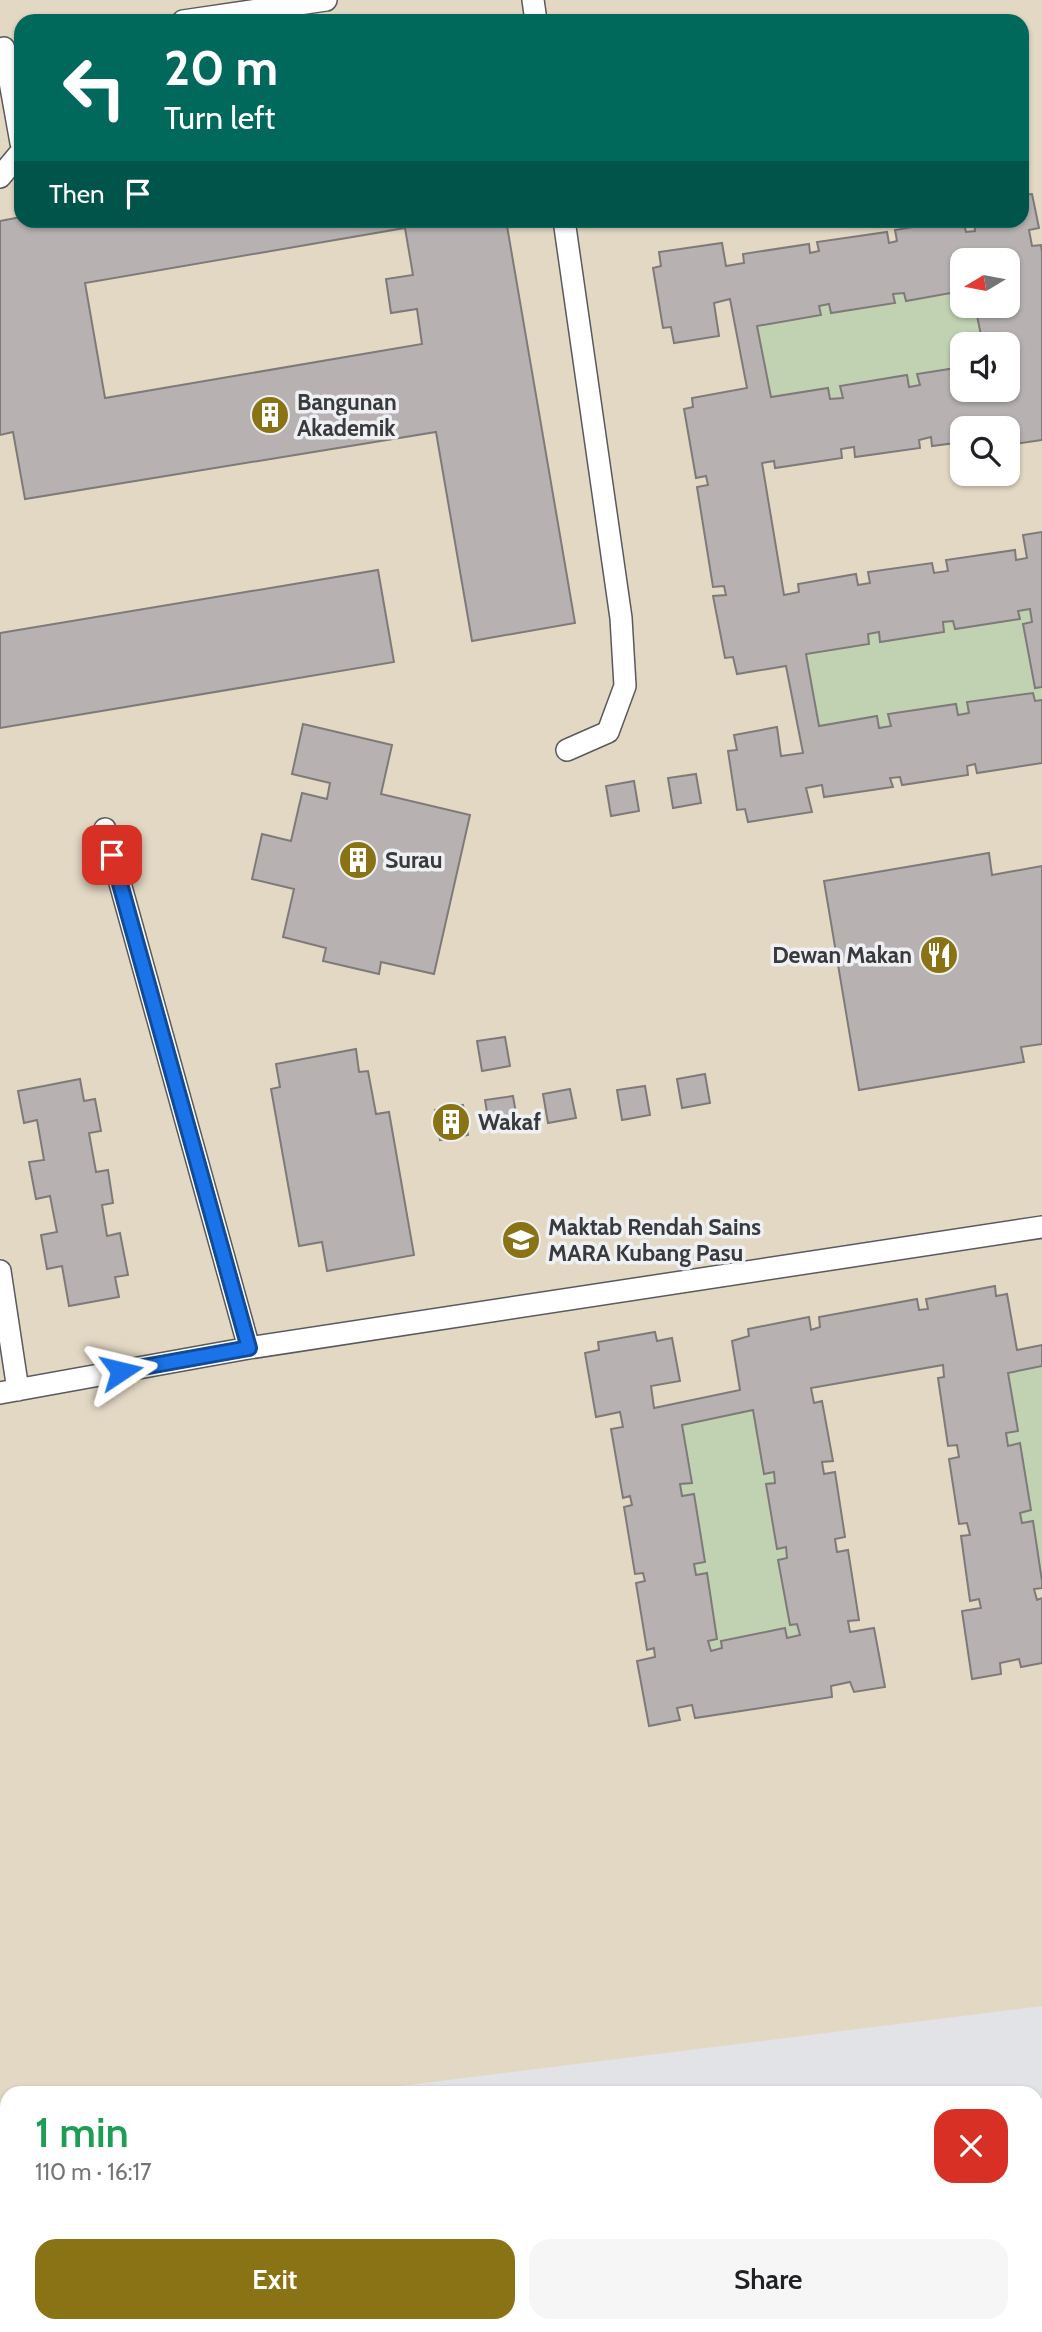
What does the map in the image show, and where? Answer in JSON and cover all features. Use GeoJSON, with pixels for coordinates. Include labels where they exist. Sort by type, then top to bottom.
{"type":"FeatureCollection","features":[{"type":"Feature","properties":{"kind":"lane"},"geometry":{"type":"LineString","coordinates":[[247,14],[326,0]]}},
{"type":"Feature","properties":{"kind":"lane"},"geometry":{"type":"LineString","coordinates":[[8,47],[14,91]]}},
{"type":"Feature","properties":{"kind":"lane"},"geometry":{"type":"LineString","coordinates":[[0,177],[14,160]]}},
{"type":"Feature","properties":{"kind":"lane"},"geometry":{"type":"LineString","coordinates":[[565,228],[621,618],[625,685],[608,732],[567,750]]}},
{"type":"Feature","properties":{"kind":"lane"},"geometry":{"type":"LineString","coordinates":[[105,829],[249,1348]]}},
{"type":"Feature","properties":{"kind":"lane"},"geometry":{"type":"LineString","coordinates":[[0,1271],[9,1392],[249,1348],[1042,1227]]}},
{"type":"Feature","properties":{"kind":"shaded area","name":"Maktab Rendah Sains MARA Kubang Pasu"},"geometry":{"type":"Polygon","coordinates":[[[0,0],[1042,0],[1042,2006],[400,2086],[0,2086],[0,0]]]}},
{"type":"Feature","properties":{"kind":"green space"},"geometry":{"type":"Polygon","coordinates":[[[904,293],[906,301],[950,293],[950,318],[977,318],[980,332],[950,332],[950,369],[918,374],[920,385],[909,387],[907,375],[840,386],[843,398],[830,399],[828,388],[771,397],[757,326],[820,315],[819,306],[829,304],[832,313],[895,304],[893,294],[904,293]]]}},
{"type":"Feature","properties":{"kind":"green space"},"geometry":{"type":"Polygon","coordinates":[[[1030,609],[1032,622],[1023,624],[1035,688],[1042,687],[1042,700],[1035,701],[1032,693],[967,702],[969,713],[958,715],[956,704],[879,728],[877,716],[819,726],[806,654],[869,644],[868,634],[879,632],[880,642],[944,632],[943,622],[953,621],[956,629],[1019,619],[1018,611],[1030,609]]]}},
{"type":"Feature","properties":{"kind":"green space"},"geometry":{"type":"Polygon","coordinates":[[[1042,1366],[1042,1580],[1033,1522],[1022,1523],[1020,1513],[1031,1510],[1020,1443],[1008,1446],[1006,1433],[1017,1431],[1008,1373],[1042,1366]]]}},
{"type":"Feature","properties":{"kind":"green space"},"geometry":{"type":"Polygon","coordinates":[[[753,1410],[764,1474],[774,1472],[775,1483],[766,1485],[776,1549],[786,1547],[787,1558],[779,1560],[790,1625],[797,1624],[800,1635],[787,1638],[785,1628],[721,1641],[722,1648],[711,1651],[708,1641],[717,1639],[707,1573],[696,1575],[694,1564],[705,1561],[694,1494],[682,1496],[680,1484],[692,1482],[682,1425],[753,1410]]]}},
{"type":"Feature","properties":{"kind":"building"},"geometry":{"type":"Polygon","coordinates":[[[1029,194],[1032,194],[1039,228],[1029,230],[1032,246],[1041,245],[1042,252],[1042,440],[1020,443],[1020,416],[950,416],[950,444],[932,446],[931,437],[919,440],[920,448],[855,457],[854,447],[841,449],[842,458],[775,468],[774,461],[762,463],[784,595],[799,592],[798,584],[856,574],[858,585],[870,583],[868,572],[932,563],[934,573],[948,571],[946,560],[1015,550],[1016,560],[1027,558],[1023,535],[1042,532],[1042,687],[1035,688],[1023,624],[1032,622],[1030,609],[1018,611],[1020,619],[955,629],[953,621],[943,622],[944,632],[880,642],[879,632],[868,634],[869,644],[806,654],[819,726],[877,716],[879,728],[891,726],[888,714],[956,704],[958,715],[969,713],[967,702],[1033,693],[1035,701],[1042,700],[1042,763],[977,773],[975,764],[967,766],[968,775],[902,785],[900,777],[890,778],[893,787],[824,797],[822,785],[806,788],[812,812],[748,822],[745,809],[737,810],[728,751],[737,750],[734,735],[777,727],[781,756],[803,753],[786,666],[737,674],[733,657],[725,658],[713,596],[726,595],[724,586],[713,587],[697,487],[708,485],[706,476],[696,478],[684,409],[693,407],[692,398],[747,388],[730,299],[714,303],[719,336],[674,343],[671,327],[663,328],[653,268],[661,266],[659,252],[722,243],[726,266],[744,263],[743,254],[809,244],[810,253],[819,251],[817,242],[887,232],[889,243],[897,241],[895,230],[907,228],[965,228],[966,232],[975,231],[975,228],[1029,228],[1029,194]],[[950,248],[950,293],[906,301],[904,293],[893,294],[895,303],[831,313],[829,304],[819,306],[821,315],[757,326],[771,397],[828,388],[830,399],[843,398],[840,386],[907,375],[909,387],[920,385],[917,374],[950,369],[950,402],[1020,402],[1020,332],[980,332],[977,318],[1020,318],[1020,248],[950,248]]]}},
{"type":"Feature","properties":{"kind":"building","name":"Bangunan Akademik"},"geometry":{"type":"Polygon","coordinates":[[[14,218],[14,228],[405,228],[507,228],[575,623],[472,641],[436,432],[25,499],[13,432],[0,435],[0,221],[14,218]],[[405,228],[85,283],[105,398],[422,344],[417,309],[391,313],[386,279],[413,275],[405,228]]]}},
{"type":"Feature","properties":{"kind":"building"},"geometry":{"type":"Polygon","coordinates":[[[378,570],[394,662],[0,728],[0,633],[378,570]]]}},
{"type":"Feature","properties":{"kind":"building","name":"Surau"},"geometry":{"type":"Polygon","coordinates":[[[303,724],[392,745],[381,794],[470,815],[434,974],[381,962],[379,974],[323,961],[326,948],[283,937],[294,889],[252,879],[262,834],[291,841],[302,793],[327,799],[330,783],[292,774],[303,724]]]}},
{"type":"Feature","properties":{"kind":"building"},"geometry":{"type":"Polygon","coordinates":[[[696,774],[701,803],[673,808],[668,778],[696,774]]]}},
{"type":"Feature","properties":{"kind":"building"},"geometry":{"type":"Polygon","coordinates":[[[634,781],[639,811],[611,816],[606,786],[634,781]]]}},
{"type":"Feature","properties":{"kind":"building","name":"Dewan Makan"},"geometry":{"type":"Polygon","coordinates":[[[989,853],[992,875],[1042,866],[1042,1044],[1021,1047],[1024,1062],[859,1090],[824,881],[989,853]]]}},
{"type":"Feature","properties":{"kind":"building","name":"Wakaf"},"geometry":{"type":"Polygon","coordinates":[[[505,1037],[510,1066],[482,1071],[477,1041],[505,1037]]]}},
{"type":"Feature","properties":{"kind":"building"},"geometry":{"type":"Polygon","coordinates":[[[356,1049],[359,1072],[368,1071],[376,1114],[389,1112],[414,1255],[327,1271],[322,1242],[299,1246],[271,1089],[280,1087],[276,1064],[356,1049]]]}},
{"type":"Feature","properties":{"kind":"building"},"geometry":{"type":"Polygon","coordinates":[[[705,1074],[710,1103],[682,1108],[677,1079],[705,1074]]]}},
{"type":"Feature","properties":{"kind":"building"},"geometry":{"type":"Polygon","coordinates":[[[80,1079],[84,1101],[95,1099],[101,1131],[89,1133],[96,1172],[108,1170],[113,1203],[102,1205],[107,1236],[120,1233],[128,1275],[115,1277],[119,1297],[69,1306],[62,1266],[47,1269],[41,1235],[57,1232],[50,1196],[36,1199],[29,1162],[44,1160],[37,1120],[24,1123],[18,1091],[80,1079]]]}},
{"type":"Feature","properties":{"kind":"building"},"geometry":{"type":"Polygon","coordinates":[[[645,1086],[650,1115],[622,1120],[617,1090],[645,1086]]]}},
{"type":"Feature","properties":{"kind":"building","name":"Wakaf"},"geometry":{"type":"Polygon","coordinates":[[[570,1089],[576,1118],[548,1123],[543,1094],[570,1089]]]}},
{"type":"Feature","properties":{"kind":"building","name":"Wakaf"},"geometry":{"type":"Polygon","coordinates":[[[513,1096],[518,1125],[490,1130],[485,1100],[513,1096]]]}},
{"type":"Feature","properties":{"kind":"building","name":"Wakaf"},"geometry":{"type":"Polygon","coordinates":[[[463,1105],[468,1135],[440,1140],[435,1110],[463,1105]]]}},
{"type":"Feature","properties":{"kind":"building"},"geometry":{"type":"Polygon","coordinates":[[[995,1286],[996,1296],[1007,1294],[1017,1350],[1042,1345],[1042,1366],[1008,1373],[1018,1431],[1006,1433],[1008,1446],[1020,1443],[1031,1510],[1020,1513],[1022,1523],[1033,1521],[1042,1581],[1042,1588],[1034,1589],[1037,1600],[1042,1598],[1042,1663],[1021,1667],[1019,1659],[1000,1663],[1001,1674],[972,1679],[962,1611],[981,1608],[979,1599],[970,1601],[961,1536],[970,1535],[967,1523],[959,1524],[949,1459],[959,1457],[957,1445],[948,1446],[938,1378],[944,1377],[943,1365],[811,1388],[814,1403],[822,1401],[833,1461],[822,1462],[824,1474],[835,1472],[845,1537],[835,1539],[837,1552],[848,1550],[859,1620],[848,1621],[850,1632],[874,1628],[885,1687],[854,1692],[850,1682],[831,1686],[832,1697],[695,1718],[692,1705],[677,1708],[680,1720],[649,1726],[637,1661],[655,1657],[654,1648],[647,1650],[636,1583],[645,1581],[643,1573],[635,1574],[624,1507],[632,1505],[630,1496],[623,1498],[611,1429],[623,1427],[620,1412],[596,1417],[585,1353],[599,1350],[598,1342],[655,1332],[657,1341],[672,1338],[680,1381],[651,1386],[654,1408],[740,1390],[732,1341],[749,1336],[748,1329],[809,1317],[811,1330],[820,1327],[819,1317],[917,1299],[919,1310],[928,1309],[926,1299],[995,1286]],[[753,1410],[682,1425],[692,1483],[680,1484],[682,1496],[694,1494],[705,1562],[694,1564],[696,1575],[707,1573],[717,1639],[708,1641],[711,1651],[722,1648],[721,1641],[785,1628],[787,1638],[800,1635],[797,1624],[790,1625],[778,1560],[787,1558],[786,1547],[777,1549],[766,1484],[775,1483],[774,1472],[764,1474],[753,1410]]]}},
{"type":"Feature","properties":{"kind":"place","name":"Bangunan Akademik"},"geometry":{"type":"Point","coordinates":[270,415]}},
{"type":"Feature","properties":{"kind":"place","name":"Surau"},"geometry":{"type":"Point","coordinates":[358,860]}},
{"type":"Feature","properties":{"kind":"place","name":"Dewan Makan"},"geometry":{"type":"Point","coordinates":[939,955]}},
{"type":"Feature","properties":{"kind":"place","name":"Wakaf"},"geometry":{"type":"Point","coordinates":[451,1122]}},
{"type":"Feature","properties":{"kind":"place","name":"Maktab Rendah Sains MARA Kubang Pasu"},"geometry":{"type":"Point","coordinates":[521,1240]}},
{"type":"Feature","properties":{"kind":"route"},"geometry":{"type":"LineString","coordinates":[[112,855],[249,1348],[121,1371]]}}]}
